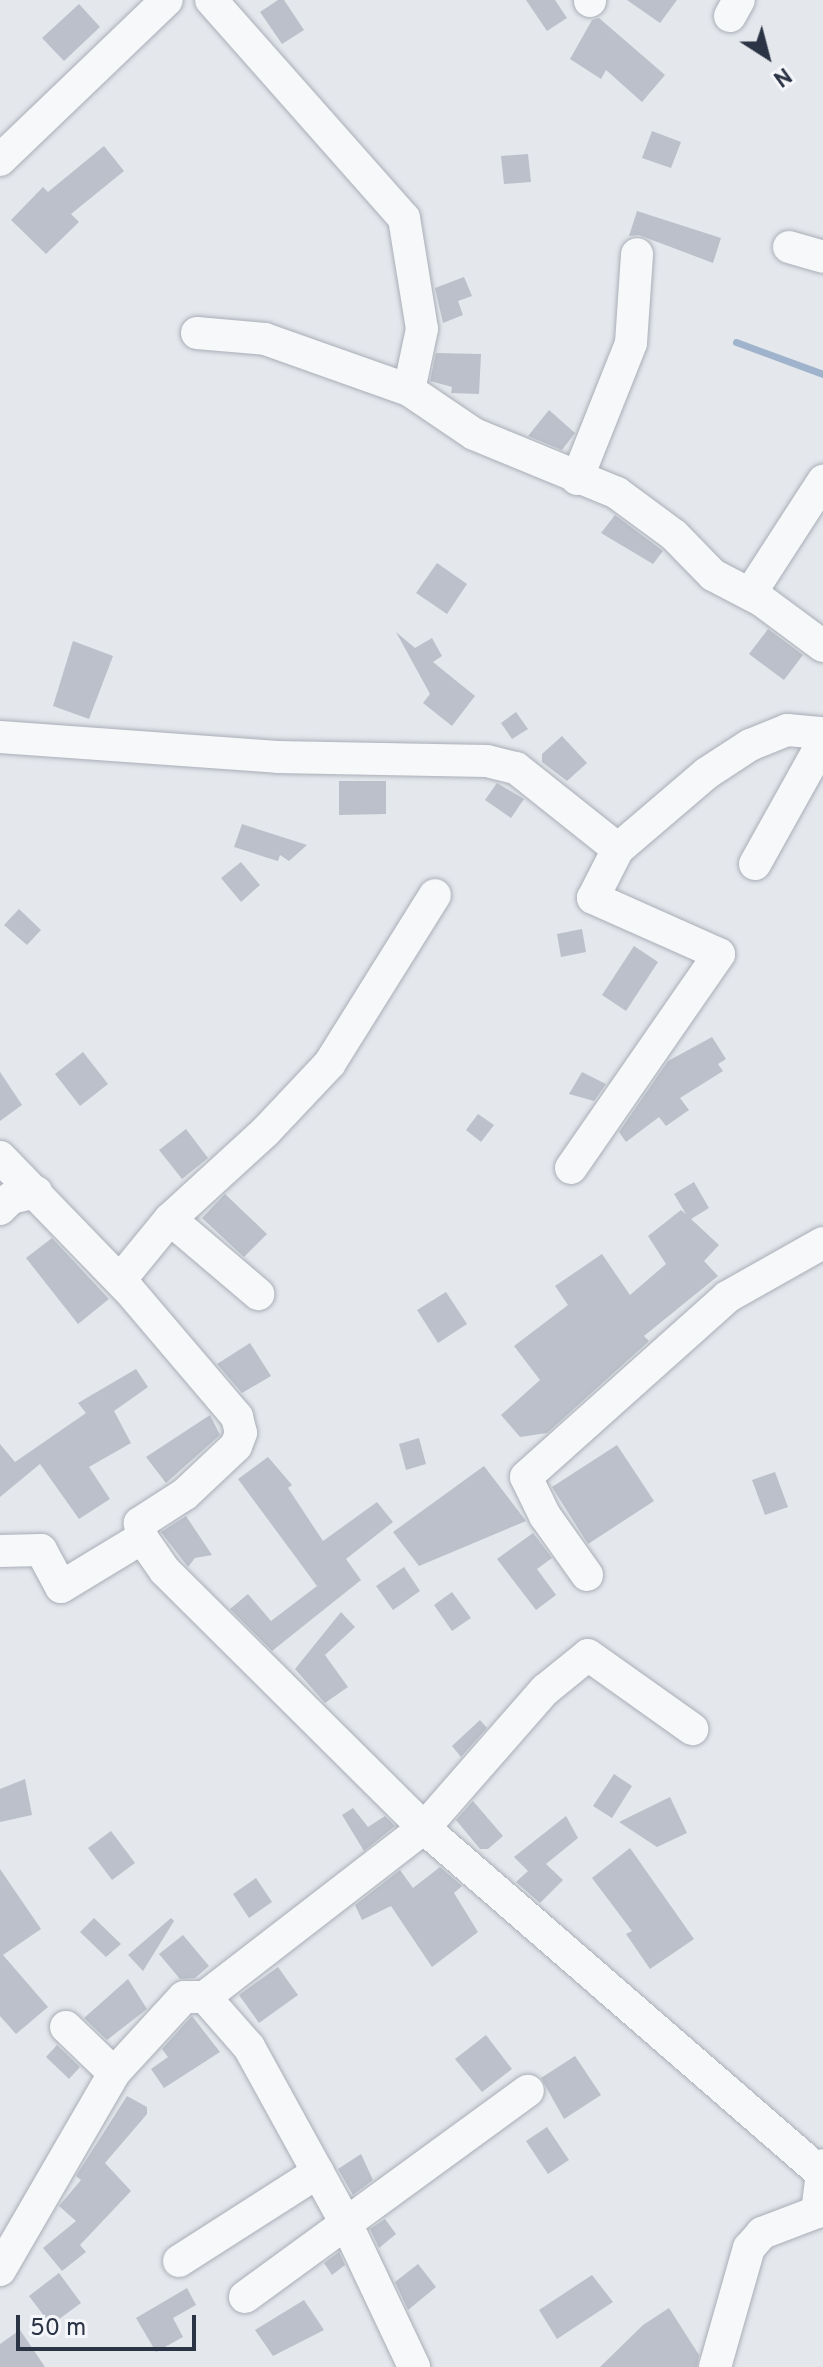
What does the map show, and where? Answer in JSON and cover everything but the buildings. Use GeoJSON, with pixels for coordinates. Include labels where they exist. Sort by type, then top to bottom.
{"type":"FeatureCollection","features":[{"type":"Feature","properties":{"kind":"street"},"geometry":{"type":"LineString","coordinates":[[0,160],[167,0]]}},
{"type":"Feature","properties":{"kind":"street"},"geometry":{"type":"LineString","coordinates":[[211,0],[404,218],[422,329],[409,390]]}},
{"type":"Feature","properties":{"kind":"street"},"geometry":{"type":"LineString","coordinates":[[789,247],[823,257]]}},
{"type":"Feature","properties":{"kind":"street"},"geometry":{"type":"LineString","coordinates":[[577,479],[631,343],[637,254]]}},
{"type":"Feature","properties":{"kind":"street"},"geometry":{"type":"LineString","coordinates":[[197,333],[265,339],[409,390],[474,434],[617,493],[674,535],[713,575],[750,594],[823,646]]}},
{"type":"Feature","properties":{"kind":"street"},"geometry":{"type":"LineString","coordinates":[[750,594],[823,481]]}},
{"type":"Feature","properties":{"kind":"street"},"geometry":{"type":"LineString","coordinates":[[571,1168],[719,954],[593,898],[618,849],[707,773],[750,745],[787,730],[823,733]]}},
{"type":"Feature","properties":{"kind":"street"},"geometry":{"type":"LineString","coordinates":[[0,737],[277,757],[487,761],[516,768],[618,849]]}},
{"type":"Feature","properties":{"kind":"street"},"geometry":{"type":"LineString","coordinates":[[755,864],[823,742]]}},
{"type":"Feature","properties":{"kind":"street"},"geometry":{"type":"LineString","coordinates":[[120,1280],[170,1219],[266,1131],[330,1063],[435,895]]}},
{"type":"Feature","properties":{"kind":"street"},"geometry":{"type":"LineString","coordinates":[[0,1157],[120,1280],[237,1417],[241,1433],[236,1446],[185,1494],[140,1523],[142,1538],[165,1571],[424,1828],[822,2169],[820,2218],[762,2233],[749,2248],[715,2367]]}},
{"type":"Feature","properties":{"kind":"street"},"geometry":{"type":"LineString","coordinates":[[0,1209],[11,1198],[36,1192]]}},
{"type":"Feature","properties":{"kind":"street"},"geometry":{"type":"LineString","coordinates":[[170,1219],[258,1294]]}},
{"type":"Feature","properties":{"kind":"street"},"geometry":{"type":"LineString","coordinates":[[587,1575],[545,1516],[526,1477],[727,1297],[823,1243]]}},
{"type":"Feature","properties":{"kind":"street"},"geometry":{"type":"LineString","coordinates":[[0,1551],[41,1550],[61,1587],[142,1538]]}},
{"type":"Feature","properties":{"kind":"street"},"geometry":{"type":"LineString","coordinates":[[0,2269],[114,2073],[184,1997],[205,1997],[424,1828],[545,1690],[588,1655],[692,1729]]}},
{"type":"Feature","properties":{"kind":"street"},"geometry":{"type":"LineString","coordinates":[[205,1997],[249,2047],[347,2225],[414,2367]]}},
{"type":"Feature","properties":{"kind":"street"},"geometry":{"type":"LineString","coordinates":[[66,2027],[114,2073]]}},
{"type":"Feature","properties":{"kind":"street"},"geometry":{"type":"LineString","coordinates":[[245,2297],[528,2091]]}},
{"type":"Feature","properties":{"kind":"street"},"geometry":{"type":"LineString","coordinates":[[179,2261],[318,2172]]}},
{"type":"Feature","properties":{"kind":"waterway"},"geometry":{"type":"LineString","coordinates":[[736,342],[823,374]]}}]}
